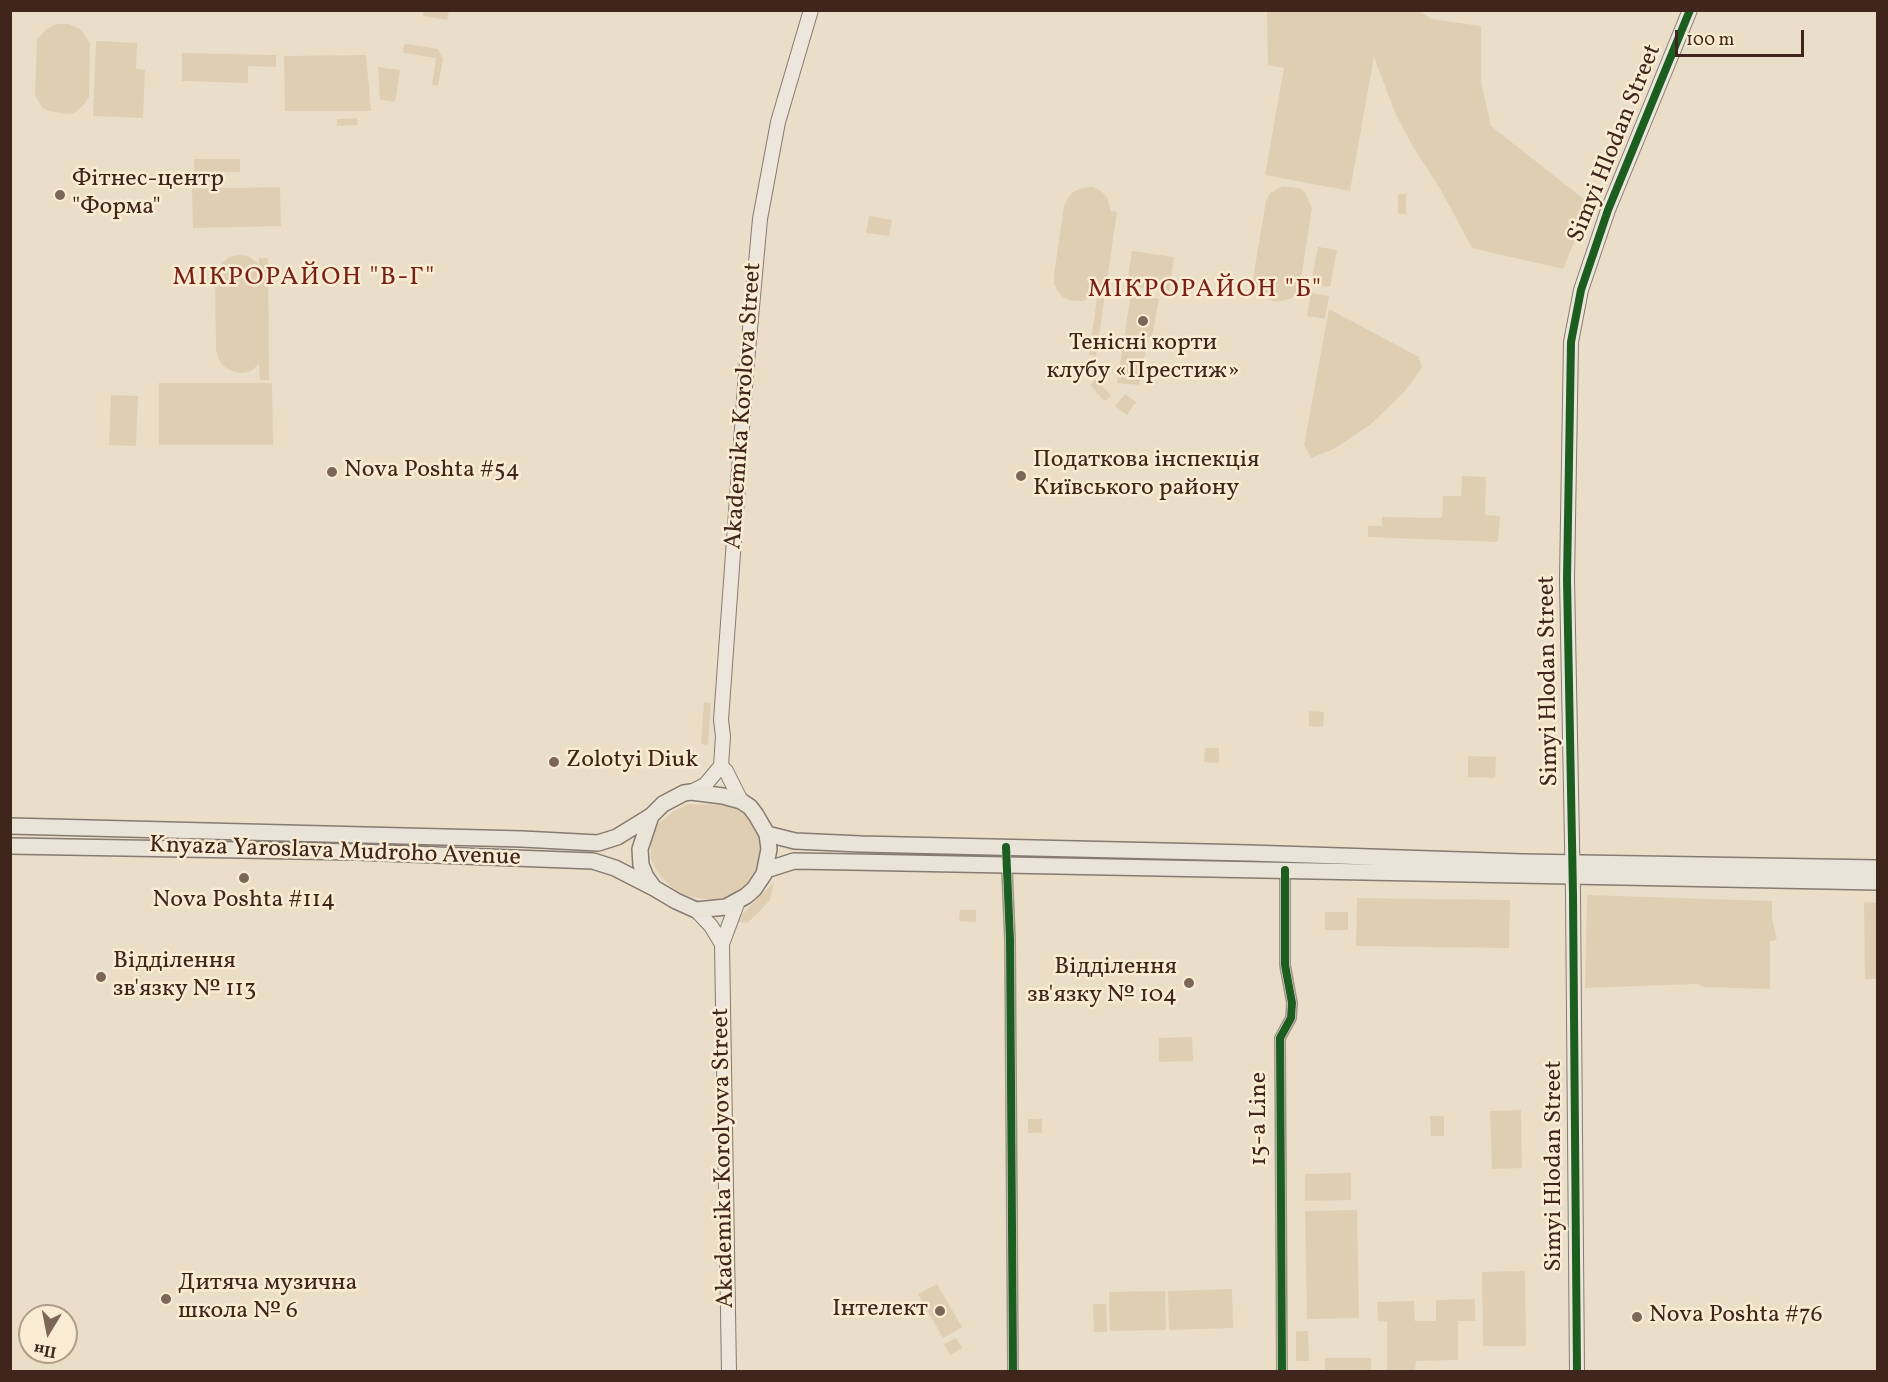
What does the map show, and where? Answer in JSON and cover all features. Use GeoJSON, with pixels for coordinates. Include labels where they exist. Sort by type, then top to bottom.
{"type":"FeatureCollection","features":[{"type":"Feature","properties":{"kind":"main road"},"geometry":{"type":"LineString","coordinates":[[691,792],[723,795],[741,801],[756,814],[767,834],[770,849],[766,870],[754,889],[726,907],[696,909],[654,888],[641,865],[640,849],[651,816],[663,804],[684,793],[691,792]]}},
{"type":"Feature","properties":{"kind":"main road","name":"Knyaza Yaroslava Mudroho Avenue"},"geometry":{"type":"LineString","coordinates":[[10,826],[522,839],[598,843],[617,837],[651,816]]}},
{"type":"Feature","properties":{"kind":"main road"},"geometry":{"type":"LineString","coordinates":[[767,834],[795,841],[1285,854],[1878,882]]}},
{"type":"Feature","properties":{"kind":"main road","name":"Knyaza Yaroslava Mudroho Avenue"},"geometry":{"type":"LineString","coordinates":[[10,846],[356,852],[593,861],[615,868],[654,888]]}},
{"type":"Feature","properties":{"kind":"main road"},"geometry":{"type":"LineString","coordinates":[[1285,854],[1285,870]]}},
{"type":"Feature","properties":{"kind":"main road"},"geometry":{"type":"LineString","coordinates":[[766,870],[794,861],[1285,870],[1878,868]]}},
{"type":"Feature","properties":{"kind":"street","name":"Akademika Korolova Street"},"geometry":{"type":"LineString","coordinates":[[721,766],[722,720],[746,373],[760,219],[778,122],[811,10]]}},
{"type":"Feature","properties":{"kind":"street","name":"Simyi Hlodan Street"},"geometry":{"type":"LineString","coordinates":[[1577,1371],[1573,869],[1567,585],[1571,342],[1581,290],[1608,210],[1690,10]]}},
{"type":"Feature","properties":{"kind":"street"},"geometry":{"type":"LineString","coordinates":[[691,792],[705,785],[721,766],[726,771],[741,801]]}},
{"type":"Feature","properties":{"kind":"street"},"geometry":{"type":"LineString","coordinates":[[1006,847],[1011,952],[1013,1371]]}},
{"type":"Feature","properties":{"kind":"street","name":"15-a Line"},"geometry":{"type":"LineString","coordinates":[[1282,1371],[1280,1038],[1291,1018],[1292,1003],[1285,965],[1285,870]]}},
{"type":"Feature","properties":{"kind":"street","name":"Akademika Korolyova Street"},"geometry":{"type":"LineString","coordinates":[[729,1371],[722,944],[738,901]]}},
{"type":"Feature","properties":{"kind":"street"},"geometry":{"type":"LineString","coordinates":[[696,909],[711,926],[722,944]]}},
{"type":"Feature","properties":{"kind":"shaded area"},"geometry":{"type":"Polygon","coordinates":[[[424,11],[449,11],[447,20],[423,16],[424,11]]]}},
{"type":"Feature","properties":{"kind":"shaded area"},"geometry":{"type":"Polygon","coordinates":[[[1267,11],[1420,11],[1431,19],[1481,26],[1481,81],[1491,126],[1590,204],[1563,269],[1472,248],[1396,115],[1374,57],[1350,191],[1265,175],[1284,68],[1268,65],[1267,11]]]}},
{"type":"Feature","properties":{"kind":"shaded area"},"geometry":{"type":"Polygon","coordinates":[[[57,24],[69,24],[80,29],[90,43],[89,97],[74,113],[48,111],[43,108],[35,96],[37,40],[46,29],[57,24]]]}},
{"type":"Feature","properties":{"kind":"shaded area"},"geometry":{"type":"Polygon","coordinates":[[[96,41],[137,43],[136,69],[145,70],[143,118],[93,116],[96,41]]]}},
{"type":"Feature","properties":{"kind":"shaded area"},"geometry":{"type":"Polygon","coordinates":[[[404,45],[438,49],[443,59],[438,86],[432,85],[436,58],[403,53],[404,45]]]}},
{"type":"Feature","properties":{"kind":"shaded area"},"geometry":{"type":"Polygon","coordinates":[[[182,53],[276,55],[276,67],[248,66],[248,83],[182,81],[182,53]]]}},
{"type":"Feature","properties":{"kind":"shaded area"},"geometry":{"type":"Polygon","coordinates":[[[366,55],[371,111],[285,111],[284,56],[366,55]]]}},
{"type":"Feature","properties":{"kind":"shaded area"},"geometry":{"type":"Polygon","coordinates":[[[378,67],[400,70],[395,102],[380,100],[378,67]]]}},
{"type":"Feature","properties":{"kind":"shaded area"},"geometry":{"type":"Polygon","coordinates":[[[357,118],[358,125],[337,126],[337,119],[357,118]]]}},
{"type":"Feature","properties":{"kind":"shaded area"},"geometry":{"type":"Polygon","coordinates":[[[194,159],[240,159],[240,172],[194,172],[194,159]]]}},
{"type":"Feature","properties":{"kind":"shaded area"},"geometry":{"type":"Polygon","coordinates":[[[1283,186],[1299,188],[1305,192],[1312,208],[1300,286],[1296,295],[1290,299],[1275,302],[1260,295],[1254,287],[1253,278],[1266,201],[1270,193],[1283,186]]]}},
{"type":"Feature","properties":{"kind":"shaded area"},"geometry":{"type":"Polygon","coordinates":[[[280,187],[281,226],[193,228],[192,189],[280,187]]]}},
{"type":"Feature","properties":{"kind":"shaded area"},"geometry":{"type":"Polygon","coordinates":[[[1092,187],[1100,190],[1107,197],[1111,211],[1117,212],[1096,356],[1089,355],[1098,291],[1091,298],[1073,301],[1064,298],[1054,284],[1064,206],[1074,191],[1092,187]]]}},
{"type":"Feature","properties":{"kind":"shaded area"},"geometry":{"type":"Polygon","coordinates":[[[1398,194],[1406,194],[1406,214],[1398,214],[1398,194]]]}},
{"type":"Feature","properties":{"kind":"shaded area"},"geometry":{"type":"Polygon","coordinates":[[[869,216],[892,220],[889,236],[866,233],[869,216]]]}},
{"type":"Feature","properties":{"kind":"shaded area"},"geometry":{"type":"Polygon","coordinates":[[[1318,247],[1337,250],[1330,287],[1311,284],[1318,247]]]}},
{"type":"Feature","properties":{"kind":"shaded area"},"geometry":{"type":"Polygon","coordinates":[[[1132,251],[1174,257],[1169,292],[1127,285],[1132,251]]]}},
{"type":"Feature","properties":{"kind":"shaded area"},"geometry":{"type":"Polygon","coordinates":[[[248,256],[259,264],[259,258],[268,258],[269,380],[260,380],[259,364],[251,371],[241,373],[223,366],[218,358],[215,280],[217,270],[229,257],[248,256]]]}},
{"type":"Feature","properties":{"kind":"shaded area"},"geometry":{"type":"Polygon","coordinates":[[[1311,293],[1329,296],[1325,319],[1307,316],[1311,293]]]}},
{"type":"Feature","properties":{"kind":"shaded area"},"geometry":{"type":"Polygon","coordinates":[[[1131,294],[1159,299],[1152,337],[1148,337],[1139,385],[1117,383],[1131,294]]]}},
{"type":"Feature","properties":{"kind":"shaded area"},"geometry":{"type":"Polygon","coordinates":[[[1329,309],[1419,357],[1422,368],[1404,392],[1371,424],[1334,449],[1311,458],[1304,445],[1329,309]]]}},
{"type":"Feature","properties":{"kind":"shaded area"},"geometry":{"type":"Polygon","coordinates":[[[1096,379],[1111,396],[1104,401],[1090,385],[1096,379]]]}},
{"type":"Feature","properties":{"kind":"shaded area"},"geometry":{"type":"Polygon","coordinates":[[[159,383],[272,383],[273,445],[159,445],[159,383]]]}},
{"type":"Feature","properties":{"kind":"shaded area"},"geometry":{"type":"Polygon","coordinates":[[[1125,394],[1136,402],[1127,415],[1115,406],[1125,394]]]}},
{"type":"Feature","properties":{"kind":"shaded area"},"geometry":{"type":"Polygon","coordinates":[[[111,395],[138,396],[136,446],[109,445],[111,395]]]}},
{"type":"Feature","properties":{"kind":"shaded area"},"geometry":{"type":"Polygon","coordinates":[[[1462,476],[1486,477],[1485,515],[1500,516],[1498,542],[1368,537],[1368,526],[1382,526],[1382,517],[1442,518],[1443,496],[1461,496],[1462,476]]]}},
{"type":"Feature","properties":{"kind":"shaded area"},"geometry":{"type":"Polygon","coordinates":[[[704,702],[711,703],[708,745],[701,744],[704,702]]]}},
{"type":"Feature","properties":{"kind":"shaded area"},"geometry":{"type":"Polygon","coordinates":[[[1309,711],[1324,712],[1323,727],[1309,726],[1309,711]]]}},
{"type":"Feature","properties":{"kind":"shaded area"},"geometry":{"type":"Polygon","coordinates":[[[1205,748],[1219,748],[1219,763],[1204,762],[1205,748]]]}},
{"type":"Feature","properties":{"kind":"shaded area"},"geometry":{"type":"Polygon","coordinates":[[[1468,756],[1496,757],[1495,778],[1468,777],[1468,756]]]}},
{"type":"Feature","properties":{"kind":"shaded area"},"geometry":{"type":"Polygon","coordinates":[[[688,804],[721,805],[736,809],[750,818],[759,832],[762,849],[761,865],[754,881],[743,892],[713,900],[697,898],[682,894],[658,873],[651,859],[651,838],[659,823],[674,811],[688,804]]]}},
{"type":"Feature","properties":{"kind":"shaded area"},"geometry":{"type":"Polygon","coordinates":[[[774,882],[770,900],[757,914],[747,923],[735,921],[774,882]]]}},
{"type":"Feature","properties":{"kind":"shaded area"},"geometry":{"type":"Polygon","coordinates":[[[1587,895],[1772,901],[1772,918],[1777,940],[1770,941],[1770,989],[1704,987],[1696,984],[1585,988],[1587,895]]]}},
{"type":"Feature","properties":{"kind":"shaded area"},"geometry":{"type":"Polygon","coordinates":[[[1357,898],[1510,900],[1509,948],[1356,946],[1357,898]]]}},
{"type":"Feature","properties":{"kind":"shaded area"},"geometry":{"type":"Polygon","coordinates":[[[1864,902],[1877,903],[1877,979],[1865,979],[1864,902]]]}},
{"type":"Feature","properties":{"kind":"shaded area"},"geometry":{"type":"Polygon","coordinates":[[[960,910],[976,910],[976,922],[959,921],[960,910]]]}},
{"type":"Feature","properties":{"kind":"shaded area"},"geometry":{"type":"Polygon","coordinates":[[[1325,912],[1348,912],[1348,930],[1325,930],[1325,912]]]}},
{"type":"Feature","properties":{"kind":"shaded area"},"geometry":{"type":"Polygon","coordinates":[[[1061,963],[1089,963],[1089,973],[1061,973],[1061,963]]]}},
{"type":"Feature","properties":{"kind":"shaded area"},"geometry":{"type":"Polygon","coordinates":[[[1192,1037],[1193,1061],[1159,1062],[1159,1038],[1192,1037]]]}},
{"type":"Feature","properties":{"kind":"shaded area"},"geometry":{"type":"Polygon","coordinates":[[[1521,1110],[1522,1168],[1492,1169],[1490,1111],[1521,1110]]]}},
{"type":"Feature","properties":{"kind":"shaded area"},"geometry":{"type":"Polygon","coordinates":[[[1430,1116],[1444,1116],[1444,1136],[1431,1136],[1430,1116]]]}},
{"type":"Feature","properties":{"kind":"shaded area"},"geometry":{"type":"Polygon","coordinates":[[[1028,1119],[1042,1119],[1042,1133],[1028,1133],[1028,1119]]]}},
{"type":"Feature","properties":{"kind":"shaded area"},"geometry":{"type":"Polygon","coordinates":[[[1351,1173],[1351,1200],[1305,1201],[1305,1174],[1351,1173]]]}},
{"type":"Feature","properties":{"kind":"shaded area"},"geometry":{"type":"Polygon","coordinates":[[[1357,1210],[1359,1318],[1307,1319],[1305,1211],[1357,1210]]]}},
{"type":"Feature","properties":{"kind":"shaded area"},"geometry":{"type":"Polygon","coordinates":[[[1525,1271],[1526,1346],[1483,1346],[1482,1272],[1525,1271]]]}},
{"type":"Feature","properties":{"kind":"shaded area","name":"Інтелект"},"geometry":{"type":"Polygon","coordinates":[[[937,1284],[962,1327],[943,1338],[918,1294],[937,1284]]]}},
{"type":"Feature","properties":{"kind":"shaded area"},"geometry":{"type":"Polygon","coordinates":[[[1232,1289],[1233,1328],[1169,1330],[1168,1291],[1232,1289]]]}},
{"type":"Feature","properties":{"kind":"shaded area"},"geometry":{"type":"Polygon","coordinates":[[[1165,1291],[1166,1330],[1110,1331],[1109,1292],[1165,1291]]]}},
{"type":"Feature","properties":{"kind":"shaded area"},"geometry":{"type":"Polygon","coordinates":[[[1475,1299],[1475,1321],[1458,1321],[1458,1360],[1416,1361],[1415,1371],[1387,1371],[1387,1322],[1378,1321],[1377,1302],[1414,1301],[1415,1321],[1436,1321],[1436,1300],[1475,1299]]]}},
{"type":"Feature","properties":{"kind":"shaded area"},"geometry":{"type":"Polygon","coordinates":[[[1093,1304],[1106,1304],[1107,1332],[1094,1332],[1093,1304]]]}},
{"type":"Feature","properties":{"kind":"shaded area"},"geometry":{"type":"Polygon","coordinates":[[[1296,1331],[1308,1331],[1309,1361],[1296,1361],[1296,1331]]]}},
{"type":"Feature","properties":{"kind":"shaded area"},"geometry":{"type":"Polygon","coordinates":[[[956,1338],[962,1348],[950,1355],[944,1344],[956,1338]]]}},
{"type":"Feature","properties":{"kind":"shaded area"},"geometry":{"type":"Polygon","coordinates":[[[1325,1358],[1371,1358],[1371,1371],[1325,1371],[1325,1358]]]}},
{"type":"Feature","properties":{"kind":"cycle path"},"geometry":{"type":"LineString","coordinates":[[1577,1372],[1573,895],[1567,579],[1571,342],[1581,290],[1608,210],[1690,10]]}},
{"type":"Feature","properties":{"kind":"cycle path"},"geometry":{"type":"LineString","coordinates":[[1006,847],[1010,940],[1013,1372]]}},
{"type":"Feature","properties":{"kind":"cycle path"},"geometry":{"type":"LineString","coordinates":[[1282,1372],[1280,1038],[1291,1018],[1292,1003],[1285,965],[1285,870]]}},
{"type":"Feature","properties":{"kind":"place","name":"Фітнес-центр \"Форма\""},"geometry":{"type":"Point","coordinates":[60,195]}},
{"type":"Feature","properties":{"kind":"place","name":"Тенісні корти клубу «Престиж»"},"geometry":{"type":"Point","coordinates":[1143,321]}},
{"type":"Feature","properties":{"kind":"place","name":"Nova Poshta #54"},"geometry":{"type":"Point","coordinates":[332,472]}},
{"type":"Feature","properties":{"kind":"place","name":"Податкова інспекція Київського району"},"geometry":{"type":"Point","coordinates":[1021,476]}},
{"type":"Feature","properties":{"kind":"place","name":"Zolotyi Diuk"},"geometry":{"type":"Point","coordinates":[554,762]}},
{"type":"Feature","properties":{"kind":"place","name":"Nova Poshta #114"},"geometry":{"type":"Point","coordinates":[244,878]}},
{"type":"Feature","properties":{"kind":"place","name":"Відділення зв'язку № 113"},"geometry":{"type":"Point","coordinates":[101,977]}},
{"type":"Feature","properties":{"kind":"place","name":"Відділення зв'язку № 104"},"geometry":{"type":"Point","coordinates":[1189,983]}},
{"type":"Feature","properties":{"kind":"place","name":"Дитяча музична школа № 6"},"geometry":{"type":"Point","coordinates":[166,1299]}},
{"type":"Feature","properties":{"kind":"place","name":"Інтелект"},"geometry":{"type":"Point","coordinates":[940,1311]}},
{"type":"Feature","properties":{"kind":"place","name":"Nova Poshta #76"},"geometry":{"type":"Point","coordinates":[1637,1317]}},
{"type":"Feature","properties":{"kind":"district","name":"МІКРОРАЙОН \"В-Г\""},"geometry":{"type":"Point","coordinates":[304,279]}},
{"type":"Feature","properties":{"kind":"district","name":"МІКРОРАЙОН \"Б\""},"geometry":{"type":"Point","coordinates":[1205,291]}}]}
